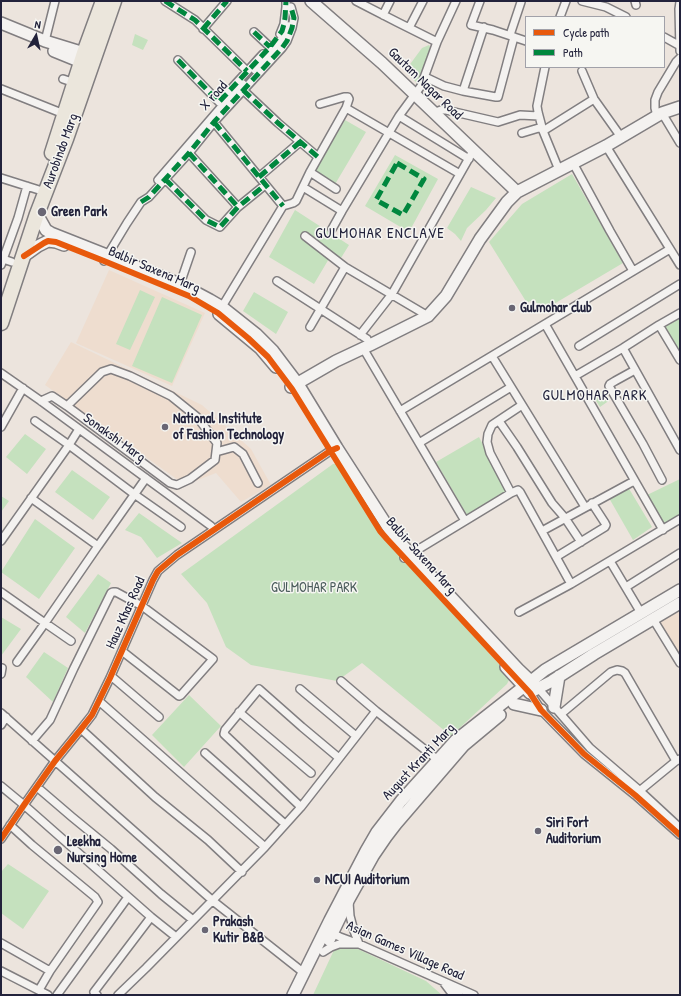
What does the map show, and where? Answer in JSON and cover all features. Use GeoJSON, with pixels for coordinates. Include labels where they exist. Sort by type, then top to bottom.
{"type":"FeatureCollection","features":[{"type":"Feature","properties":{"kind":"highway","name":"Aurobindo Marg"},"geometry":{"type":"LineString","coordinates":[[1,297],[10,261],[33,188],[64,114],[69,81],[83,58],[103,1]]}},
{"type":"Feature","properties":{"kind":"highway","name":"Aurobindo Marg"},"geometry":{"type":"LineString","coordinates":[[1,323],[10,261],[38,214],[114,1]]}},
{"type":"Feature","properties":{"kind":"street"},"geometry":{"type":"LineString","coordinates":[[45,41],[55,1]]}},
{"type":"Feature","properties":{"kind":"street"},"geometry":{"type":"LineString","coordinates":[[165,1],[195,20],[247,71]]}},
{"type":"Feature","properties":{"kind":"street"},"geometry":{"type":"LineString","coordinates":[[203,28],[227,1]]}},
{"type":"Feature","properties":{"kind":"street"},"geometry":{"type":"LineString","coordinates":[[178,60],[219,102],[270,47],[282,31],[286,1]]}},
{"type":"Feature","properties":{"kind":"street","name":"Gautam Nagar Road"},"geometry":{"type":"LineString","coordinates":[[310,1],[382,63],[433,113],[471,155],[517,192]]}},
{"type":"Feature","properties":{"kind":"street"},"geometry":{"type":"LineString","coordinates":[[356,1],[437,42]]}},
{"type":"Feature","properties":{"kind":"street"},"geometry":{"type":"LineString","coordinates":[[383,15],[390,1]]}},
{"type":"Feature","properties":{"kind":"street"},"geometry":{"type":"LineString","coordinates":[[409,28],[422,1]]}},
{"type":"Feature","properties":{"kind":"street"},"geometry":{"type":"LineString","coordinates":[[332,229],[399,116],[421,86],[437,42],[456,1]]}},
{"type":"Feature","properties":{"kind":"street"},"geometry":{"type":"LineString","coordinates":[[480,1],[471,25],[525,40]]}},
{"type":"Feature","properties":{"kind":"street"},"geometry":{"type":"LineString","coordinates":[[560,16],[566,1]]}},
{"type":"Feature","properties":{"kind":"street"},"geometry":{"type":"LineString","coordinates":[[582,1],[606,7],[624,16]]}},
{"type":"Feature","properties":{"kind":"street"},"geometry":{"type":"LineString","coordinates":[[425,77],[444,86],[498,97],[521,2]]}},
{"type":"Feature","properties":{"kind":"street"},"geometry":{"type":"LineString","coordinates":[[680,2],[680,51]]}},
{"type":"Feature","properties":{"kind":"street"},"geometry":{"type":"LineString","coordinates":[[106,258],[141,202],[149,197],[189,153],[214,122],[277,54],[287,41],[294,18],[291,4]]}},
{"type":"Feature","properties":{"kind":"street","name":"X road"},"geometry":{"type":"LineString","coordinates":[[141,202],[222,106],[280,41],[289,27],[291,4]]}},
{"type":"Feature","properties":{"kind":"street"},"geometry":{"type":"LineString","coordinates":[[1,23],[83,58]]}},
{"type":"Feature","properties":{"kind":"street"},"geometry":{"type":"LineString","coordinates":[[463,91],[484,28]]}},
{"type":"Feature","properties":{"kind":"street"},"geometry":{"type":"LineString","coordinates":[[1,30],[83,58]]}},
{"type":"Feature","properties":{"kind":"street"},"geometry":{"type":"LineString","coordinates":[[254,32],[270,47]]}},
{"type":"Feature","properties":{"kind":"street"},"geometry":{"type":"LineString","coordinates":[[665,38],[680,46]]}},
{"type":"Feature","properties":{"kind":"street"},"geometry":{"type":"LineString","coordinates":[[680,58],[658,92],[655,100],[655,108],[680,143]]}},
{"type":"Feature","properties":{"kind":"street"},"geometry":{"type":"LineString","coordinates":[[545,68],[537,106],[543,129],[559,170]]}},
{"type":"Feature","properties":{"kind":"street"},"geometry":{"type":"LineString","coordinates":[[582,71],[594,99],[621,137]]}},
{"type":"Feature","properties":{"kind":"street"},"geometry":{"type":"LineString","coordinates":[[1,88],[64,114]]}},
{"type":"Feature","properties":{"kind":"street"},"geometry":{"type":"LineString","coordinates":[[243,90],[278,123],[318,157]]}},
{"type":"Feature","properties":{"kind":"street"},"geometry":{"type":"LineString","coordinates":[[220,310],[283,206],[296,201],[349,100],[346,96],[320,104]]}},
{"type":"Feature","properties":{"kind":"street"},"geometry":{"type":"LineString","coordinates":[[522,133],[543,129],[594,99]]}},
{"type":"Feature","properties":{"kind":"street"},"geometry":{"type":"LineString","coordinates":[[294,385],[336,361],[428,316],[446,296],[480,239],[507,202],[517,192],[606,146],[660,115],[680,107]]}},
{"type":"Feature","properties":{"kind":"street"},"geometry":{"type":"LineString","coordinates":[[346,108],[460,174]]}},
{"type":"Feature","properties":{"kind":"street"},"geometry":{"type":"LineString","coordinates":[[433,113],[446,110],[498,122],[513,116],[539,116]]}},
{"type":"Feature","properties":{"kind":"street"},"geometry":{"type":"LineString","coordinates":[[360,334],[392,294],[471,155],[399,116]]}},
{"type":"Feature","properties":{"kind":"street"},"geometry":{"type":"LineString","coordinates":[[214,122],[283,206]]}},
{"type":"Feature","properties":{"kind":"street"},"geometry":{"type":"LineString","coordinates":[[259,177],[300,142]]}},
{"type":"Feature","properties":{"kind":"street"},"geometry":{"type":"LineString","coordinates":[[606,146],[680,265]]}},
{"type":"Feature","properties":{"kind":"street"},"geometry":{"type":"LineString","coordinates":[[189,153],[238,207]]}},
{"type":"Feature","properties":{"kind":"street"},"geometry":{"type":"LineString","coordinates":[[572,163],[633,272]]}},
{"type":"Feature","properties":{"kind":"street"},"geometry":{"type":"LineString","coordinates":[[310,172],[336,189]]}},
{"type":"Feature","properties":{"kind":"street"},"geometry":{"type":"LineString","coordinates":[[1,178],[33,188]]}},
{"type":"Feature","properties":{"kind":"street"},"geometry":{"type":"LineString","coordinates":[[165,179],[206,220],[220,227],[238,207],[265,185]]}},
{"type":"Feature","properties":{"kind":"street"},"geometry":{"type":"LineString","coordinates":[[303,187],[342,211]]}},
{"type":"Feature","properties":{"kind":"street","name":"Balbir Saxena Marg"},"geometry":{"type":"LineString","coordinates":[[38,214],[48,231],[57,239],[180,284],[210,300],[220,310]]}},
{"type":"Feature","properties":{"kind":"street"},"geometry":{"type":"LineString","coordinates":[[305,236],[345,267],[428,316]]}},
{"type":"Feature","properties":{"kind":"street"},"geometry":{"type":"LineString","coordinates":[[10,261],[48,241],[57,239]]}},
{"type":"Feature","properties":{"kind":"street"},"geometry":{"type":"LineString","coordinates":[[400,411],[670,249]]}},
{"type":"Feature","properties":{"kind":"street"},"geometry":{"type":"LineString","coordinates":[[180,284],[191,252]]}},
{"type":"Feature","properties":{"kind":"street","name":"Balbir Saxena Marg"},"geometry":{"type":"LineString","coordinates":[[106,258],[220,310],[256,334],[266,343],[294,385],[333,449],[407,556],[518,669],[531,687]]}},
{"type":"Feature","properties":{"kind":"street"},"geometry":{"type":"LineString","coordinates":[[310,327],[345,267]]}},
{"type":"Feature","properties":{"kind":"street"},"geometry":{"type":"LineString","coordinates":[[277,281],[367,339],[367,347],[400,411],[465,521]]}},
{"type":"Feature","properties":{"kind":"street"},"geometry":{"type":"LineString","coordinates":[[579,346],[680,284]]}},
{"type":"Feature","properties":{"kind":"street"},"geometry":{"type":"LineString","coordinates":[[575,376],[680,312]]}},
{"type":"Feature","properties":{"kind":"street"},"geometry":{"type":"LineString","coordinates":[[545,324],[662,530]]}},
{"type":"Feature","properties":{"kind":"street"},"geometry":{"type":"LineString","coordinates":[[659,325],[680,360]]}},
{"type":"Feature","properties":{"kind":"street"},"geometry":{"type":"LineString","coordinates":[[623,348],[680,448]]}},
{"type":"Feature","properties":{"kind":"street"},"geometry":{"type":"LineString","coordinates":[[492,356],[585,507]]}},
{"type":"Feature","properties":{"kind":"street"},"geometry":{"type":"LineString","coordinates":[[41,401],[52,396],[170,483],[177,485],[190,479],[215,460],[217,442],[197,417],[171,396],[130,376],[111,369],[102,372],[67,406]]}},
{"type":"Feature","properties":{"kind":"street"},"geometry":{"type":"LineString","coordinates":[[635,370],[609,386],[662,480]]}},
{"type":"Feature","properties":{"kind":"street","name":"Sonakshi Marg"},"geometry":{"type":"LineString","coordinates":[[1,373],[212,526]]}},
{"type":"Feature","properties":{"kind":"street"},"geometry":{"type":"LineString","coordinates":[[419,443],[512,387]]}},
{"type":"Feature","properties":{"kind":"street"},"geometry":{"type":"LineString","coordinates":[[1,427],[23,388]]}},
{"type":"Feature","properties":{"kind":"street"},"geometry":{"type":"LineString","coordinates":[[511,493],[490,453],[487,442],[488,434],[492,425],[522,405]]}},
{"type":"Feature","properties":{"kind":"street"},"geometry":{"type":"LineString","coordinates":[[35,421],[181,527]]}},
{"type":"Feature","properties":{"kind":"street"},"geometry":{"type":"LineString","coordinates":[[499,421],[552,503],[565,518],[581,542]]}},
{"type":"Feature","properties":{"kind":"street"},"geometry":{"type":"LineString","coordinates":[[1,541],[79,429]]}},
{"type":"Feature","properties":{"kind":"street"},"geometry":{"type":"LineString","coordinates":[[216,452],[234,447],[243,454],[258,483]]}},
{"type":"Feature","properties":{"kind":"street","name":"Hauz Khas Road"},"geometry":{"type":"LineString","coordinates":[[1,839],[55,760],[92,715],[158,571],[177,555],[333,449]]}},
{"type":"Feature","properties":{"kind":"street"},"geometry":{"type":"LineString","coordinates":[[17,662],[146,478]]}},
{"type":"Feature","properties":{"kind":"street"},"geometry":{"type":"LineString","coordinates":[[542,532],[634,481]]}},
{"type":"Feature","properties":{"kind":"street"},"geometry":{"type":"LineString","coordinates":[[407,556],[518,490],[571,584]]}},
{"type":"Feature","properties":{"kind":"street"},"geometry":{"type":"LineString","coordinates":[[31,498],[98,546]]}},
{"type":"Feature","properties":{"kind":"street"},"geometry":{"type":"LineString","coordinates":[[556,557],[605,527],[606,525],[592,503]]}},
{"type":"Feature","properties":{"kind":"street"},"geometry":{"type":"LineString","coordinates":[[519,612],[571,584],[680,520]]}},
{"type":"Feature","properties":{"kind":"street"},"geometry":{"type":"LineString","coordinates":[[626,587],[680,553]]}},
{"type":"Feature","properties":{"kind":"street"},"geometry":{"type":"LineString","coordinates":[[610,561],[641,613]]}},
{"type":"Feature","properties":{"kind":"street","name":"August Kranti Marg"},"geometry":{"type":"LineString","coordinates":[[293,995],[304,973],[386,836],[464,745],[514,704],[545,670],[680,590]]}},
{"type":"Feature","properties":{"kind":"street"},"geometry":{"type":"LineString","coordinates":[[1,592],[71,641]]}},
{"type":"Feature","properties":{"kind":"street"},"geometry":{"type":"LineString","coordinates":[[32,741],[50,720],[111,593],[116,592],[142,606],[214,659],[182,696],[178,696],[122,651]]}},
{"type":"Feature","properties":{"kind":"street","name":"August Kranti Marg"},"geometry":{"type":"LineString","coordinates":[[302,995],[323,952],[329,931],[366,851],[377,832],[401,801],[456,740],[531,687],[559,676],[680,603]]}},
{"type":"Feature","properties":{"kind":"street"},"geometry":{"type":"LineString","coordinates":[[653,619],[680,663]]}},
{"type":"Feature","properties":{"kind":"street"},"geometry":{"type":"LineString","coordinates":[[557,711],[611,672],[617,670],[625,673],[678,760],[637,793]]}},
{"type":"Feature","properties":{"kind":"street"},"geometry":{"type":"LineString","coordinates":[[111,676],[159,718]]}},
{"type":"Feature","properties":{"kind":"street"},"geometry":{"type":"LineString","coordinates":[[557,711],[559,676]]}},
{"type":"Feature","properties":{"kind":"street"},"geometry":{"type":"LineString","coordinates":[[341,681],[438,760]]}},
{"type":"Feature","properties":{"kind":"street"},"geometry":{"type":"LineString","coordinates":[[531,687],[541,710],[584,754],[637,793],[680,828]]}},
{"type":"Feature","properties":{"kind":"street"},"geometry":{"type":"LineString","coordinates":[[531,687],[557,711],[590,748],[680,835]]}},
{"type":"Feature","properties":{"kind":"street"},"geometry":{"type":"LineString","coordinates":[[301,807],[224,734],[225,730],[259,689],[339,758]]}},
{"type":"Feature","properties":{"kind":"street"},"geometry":{"type":"LineString","coordinates":[[300,689],[356,736]]}},
{"type":"Feature","properties":{"kind":"street"},"geometry":{"type":"LineString","coordinates":[[99,701],[266,847]]}},
{"type":"Feature","properties":{"kind":"street"},"geometry":{"type":"LineString","coordinates":[[514,704],[541,710]]}},
{"type":"Feature","properties":{"kind":"street"},"geometry":{"type":"LineString","coordinates":[[118,995],[266,847],[301,807],[376,711]]}},
{"type":"Feature","properties":{"kind":"street"},"geometry":{"type":"LineString","coordinates":[[239,712],[311,773]]}},
{"type":"Feature","properties":{"kind":"street"},"geometry":{"type":"LineString","coordinates":[[1,725],[4,715],[213,901],[304,973]]}},
{"type":"Feature","properties":{"kind":"street"},"geometry":{"type":"LineString","coordinates":[[82,729],[155,797],[208,840],[242,872]]}},
{"type":"Feature","properties":{"kind":"street"},"geometry":{"type":"LineString","coordinates":[[204,752],[285,824]]}},
{"type":"Feature","properties":{"kind":"street"},"geometry":{"type":"LineString","coordinates":[[1,786],[24,804],[128,897],[176,937]]}},
{"type":"Feature","properties":{"kind":"street"},"geometry":{"type":"LineString","coordinates":[[37,786],[193,920]]}},
{"type":"Feature","properties":{"kind":"street"},"geometry":{"type":"LineString","coordinates":[[10,825],[98,900],[96,906],[50,971],[39,990]]}},
{"type":"Feature","properties":{"kind":"street"},"geometry":{"type":"LineString","coordinates":[[57,995],[128,897]]}},
{"type":"Feature","properties":{"kind":"street"},"geometry":{"type":"LineString","coordinates":[[323,952],[339,944],[359,944],[350,916],[349,899]]}},
{"type":"Feature","properties":{"kind":"street"},"geometry":{"type":"LineString","coordinates":[[97,995],[94,992],[151,917]]}},
{"type":"Feature","properties":{"kind":"street","name":"Asian Games Village Road"},"geometry":{"type":"LineString","coordinates":[[329,931],[474,995]]}},
{"type":"Feature","properties":{"kind":"street"},"geometry":{"type":"LineString","coordinates":[[1,943],[50,971]]}},
{"type":"Feature","properties":{"kind":"street"},"geometry":{"type":"LineString","coordinates":[[1,971],[48,995]]}},
{"type":"Feature","properties":{"kind":"street"},"geometry":{"type":"LineString","coordinates":[[442,982],[450,991],[459,995]]}},
{"type":"Feature","properties":{"kind":"shaded area"},"geometry":{"type":"Polygon","coordinates":[[[109,270],[205,313],[172,386],[76,343],[109,270]]]}},
{"type":"Feature","properties":{"kind":"shaded area","name":"National Institute of Fashion Technology"},"geometry":{"type":"Polygon","coordinates":[[[71,342],[202,405],[251,449],[271,485],[241,502],[216,473],[185,485],[45,385],[71,342]]]}},
{"type":"Feature","properties":{"kind":"shaded area"},"geometry":{"type":"Polygon","coordinates":[[[680,611],[680,667],[653,626],[680,611]]]}},
{"type":"Feature","properties":{"kind":"green space"},"geometry":{"type":"Polygon","coordinates":[[[135,34],[148,40],[143,50],[132,45],[135,34]]]}},
{"type":"Feature","properties":{"kind":"green space"},"geometry":{"type":"Polygon","coordinates":[[[429,45],[435,53],[417,83],[407,73],[408,67],[422,48],[429,45]]]}},
{"type":"Feature","properties":{"kind":"green space"},"geometry":{"type":"Polygon","coordinates":[[[345,120],[366,132],[334,186],[313,174],[345,120]]]}},
{"type":"Feature","properties":{"kind":"green space"},"geometry":{"type":"Polygon","coordinates":[[[395,155],[438,179],[409,232],[365,206],[395,155]]]}},
{"type":"Feature","properties":{"kind":"green space"},"geometry":{"type":"Polygon","coordinates":[[[572,174],[623,263],[542,311],[534,299],[527,303],[489,242],[522,204],[572,174]]]}},
{"type":"Feature","properties":{"kind":"green space"},"geometry":{"type":"Polygon","coordinates":[[[471,187],[496,198],[467,228],[461,241],[447,228],[471,187]]]}},
{"type":"Feature","properties":{"kind":"green space"},"geometry":{"type":"Polygon","coordinates":[[[295,210],[349,245],[341,258],[330,257],[314,284],[269,257],[295,210]]]}},
{"type":"Feature","properties":{"kind":"green space"},"geometry":{"type":"Polygon","coordinates":[[[140,290],[155,297],[130,350],[116,344],[140,290]]]}},
{"type":"Feature","properties":{"kind":"green space"},"geometry":{"type":"Polygon","coordinates":[[[254,292],[288,312],[276,334],[243,311],[254,292]]]}},
{"type":"Feature","properties":{"kind":"green space"},"geometry":{"type":"Polygon","coordinates":[[[162,297],[202,315],[172,383],[132,366],[162,297]]]}},
{"type":"Feature","properties":{"kind":"green space"},"geometry":{"type":"Polygon","coordinates":[[[680,315],[680,357],[661,326],[680,315]]]}},
{"type":"Feature","properties":{"kind":"green space"},"geometry":{"type":"Polygon","coordinates":[[[604,391],[610,400],[600,407],[593,396],[604,391]]]}},
{"type":"Feature","properties":{"kind":"green space"},"geometry":{"type":"Polygon","coordinates":[[[25,434],[46,449],[27,474],[6,457],[25,434]]]}},
{"type":"Feature","properties":{"kind":"green space"},"geometry":{"type":"Polygon","coordinates":[[[479,437],[507,491],[467,515],[436,462],[479,437]]]}},
{"type":"Feature","properties":{"kind":"green space","name":"GULMOHAR PARK"},"geometry":{"type":"Polygon","coordinates":[[[333,464],[337,464],[393,548],[509,675],[507,684],[451,736],[362,663],[337,681],[251,665],[226,647],[207,603],[181,574],[333,464]]]}},
{"type":"Feature","properties":{"kind":"green space"},"geometry":{"type":"Polygon","coordinates":[[[72,470],[110,497],[93,520],[55,492],[72,470]]]}},
{"type":"Feature","properties":{"kind":"green space"},"geometry":{"type":"Polygon","coordinates":[[[680,479],[680,515],[663,524],[647,495],[680,479]]]}},
{"type":"Feature","properties":{"kind":"green space"},"geometry":{"type":"Polygon","coordinates":[[[628,487],[652,527],[633,540],[609,498],[628,487]]]}},
{"type":"Feature","properties":{"kind":"green space"},"geometry":{"type":"Polygon","coordinates":[[[1,496],[9,501],[1,512],[1,496]]]}},
{"type":"Feature","properties":{"kind":"green space"},"geometry":{"type":"Polygon","coordinates":[[[139,513],[182,543],[157,558],[141,537],[125,530],[139,513]]]}},
{"type":"Feature","properties":{"kind":"green space"},"geometry":{"type":"Polygon","coordinates":[[[35,519],[75,548],[39,599],[1,572],[35,519]]]}},
{"type":"Feature","properties":{"kind":"green space"},"geometry":{"type":"Polygon","coordinates":[[[98,574],[111,583],[85,633],[66,617],[98,574]]]}},
{"type":"Feature","properties":{"kind":"green space"},"geometry":{"type":"Polygon","coordinates":[[[1,617],[21,629],[1,656],[1,617]]]}},
{"type":"Feature","properties":{"kind":"green space"},"geometry":{"type":"Polygon","coordinates":[[[44,652],[68,668],[53,702],[26,677],[44,652]]]}},
{"type":"Feature","properties":{"kind":"green space"},"geometry":{"type":"Polygon","coordinates":[[[189,695],[221,726],[184,767],[152,735],[189,695]]]}},
{"type":"Feature","properties":{"kind":"green space"},"geometry":{"type":"Polygon","coordinates":[[[8,864],[49,891],[23,929],[1,913],[1,872],[8,864]]]}},
{"type":"Feature","properties":{"kind":"green space"},"geometry":{"type":"Polygon","coordinates":[[[337,948],[358,949],[426,981],[442,995],[313,995],[334,950],[337,948]]]}},
{"type":"Feature","properties":{"kind":"marked path"},"geometry":{"type":"LineString","coordinates":[[165,1],[195,20],[247,71]]}},
{"type":"Feature","properties":{"kind":"marked path"},"geometry":{"type":"LineString","coordinates":[[203,29],[227,1]]}},
{"type":"Feature","properties":{"kind":"marked path"},"geometry":{"type":"LineString","coordinates":[[178,60],[219,102],[270,47],[282,31],[285,18],[286,1]]}},
{"type":"Feature","properties":{"kind":"marked path"},"geometry":{"type":"LineString","coordinates":[[141,202],[149,197],[189,153],[214,122],[282,48],[287,41],[292,28],[294,18],[291,7]]}},
{"type":"Feature","properties":{"kind":"marked path"},"geometry":{"type":"LineString","coordinates":[[254,32],[270,47]]}},
{"type":"Feature","properties":{"kind":"marked path"},"geometry":{"type":"LineString","coordinates":[[243,90],[278,123],[318,157]]}},
{"type":"Feature","properties":{"kind":"marked path"},"geometry":{"type":"LineString","coordinates":[[214,122],[283,206]]}},
{"type":"Feature","properties":{"kind":"marked path"},"geometry":{"type":"LineString","coordinates":[[259,177],[300,142]]}},
{"type":"Feature","properties":{"kind":"marked path"},"geometry":{"type":"LineString","coordinates":[[189,153],[238,207]]}},
{"type":"Feature","properties":{"kind":"marked path"},"geometry":{"type":"LineString","coordinates":[[397,163],[424,179],[403,215],[376,200],[397,163]]}},
{"type":"Feature","properties":{"kind":"marked path"},"geometry":{"type":"LineString","coordinates":[[165,179],[206,220],[220,227],[238,207],[265,185]]}},
{"type":"Feature","properties":{"kind":"cycle path"},"geometry":{"type":"LineString","coordinates":[[24,256],[48,241],[56,242],[189,296],[218,313],[248,338],[268,357],[292,389],[380,531],[530,693],[541,710],[584,754],[635,795],[680,835]]}},
{"type":"Feature","properties":{"kind":"cycle path"},"geometry":{"type":"LineString","coordinates":[[1,839],[55,761],[92,715],[158,571],[177,555],[330,451],[337,448]]}},
{"type":"Feature","properties":{"kind":"place","name":"Green Park"},"geometry":{"type":"Point","coordinates":[42,212]}},
{"type":"Feature","properties":{"kind":"place","name":"Gulmohar club"},"geometry":{"type":"Point","coordinates":[512,308]}},
{"type":"Feature","properties":{"kind":"place","name":"National Institute of Fashion Technology"},"geometry":{"type":"Point","coordinates":[165,427]}},
{"type":"Feature","properties":{"kind":"place","name":"Siri Fort Auditorium"},"geometry":{"type":"Point","coordinates":[538,831]}},
{"type":"Feature","properties":{"kind":"place","name":"Leekha Nursing Home"},"geometry":{"type":"Point","coordinates":[58,850]}},
{"type":"Feature","properties":{"kind":"place","name":"NCUI Auditorium"},"geometry":{"type":"Point","coordinates":[317,880]}},
{"type":"Feature","properties":{"kind":"place","name":"Prakash Kutir B&B"},"geometry":{"type":"Point","coordinates":[205,930]}},
{"type":"Feature","properties":{"kind":"district","name":"GULMOHAR ENCLAVE"},"geometry":{"type":"Point","coordinates":[380,234]}},
{"type":"Feature","properties":{"kind":"district","name":"GULMOHAR PARK"},"geometry":{"type":"Point","coordinates":[595,396]}}]}
